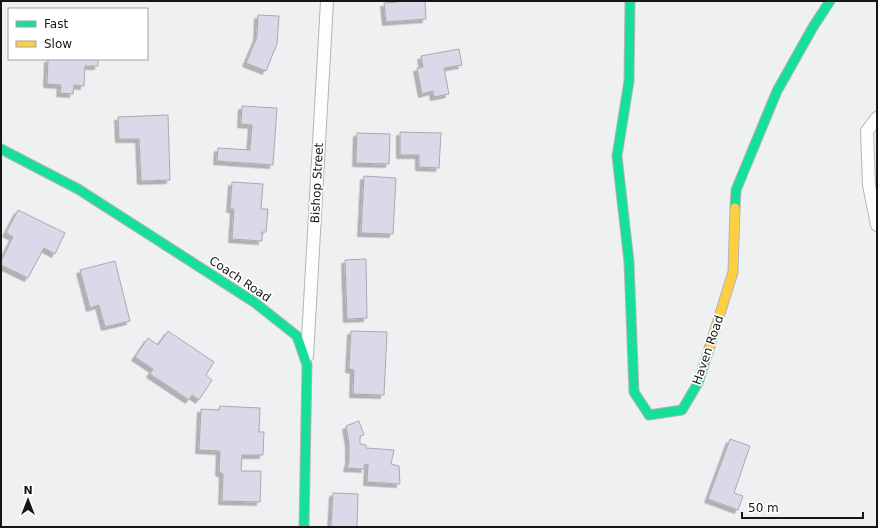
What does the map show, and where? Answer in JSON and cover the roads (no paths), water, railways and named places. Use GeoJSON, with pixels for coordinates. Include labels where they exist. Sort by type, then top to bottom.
{"type":"FeatureCollection","features":[{"type":"Feature","properties":{"kind":"street","name":"Bishop Street"},"geometry":{"type":"LineString","coordinates":[[307,365],[327,1]]}},
{"type":"Feature","properties":{"kind":"street","name":"Haven Road"},"geometry":{"type":"LineString","coordinates":[[630,1],[629,81],[617,156],[629,262],[634,392],[649,415],[682,410],[698,384],[733,272],[736,190],[777,91],[813,27],[830,1]]}},
{"type":"Feature","properties":{"kind":"street"},"geometry":{"type":"LineString","coordinates":[[877,118],[867,131],[869,185],[877,225]]}},
{"type":"Feature","properties":{"kind":"street","name":"Coach Road"},"geometry":{"type":"LineString","coordinates":[[1,148],[78,188],[254,302],[297,336],[307,365],[304,527]]}}]}
